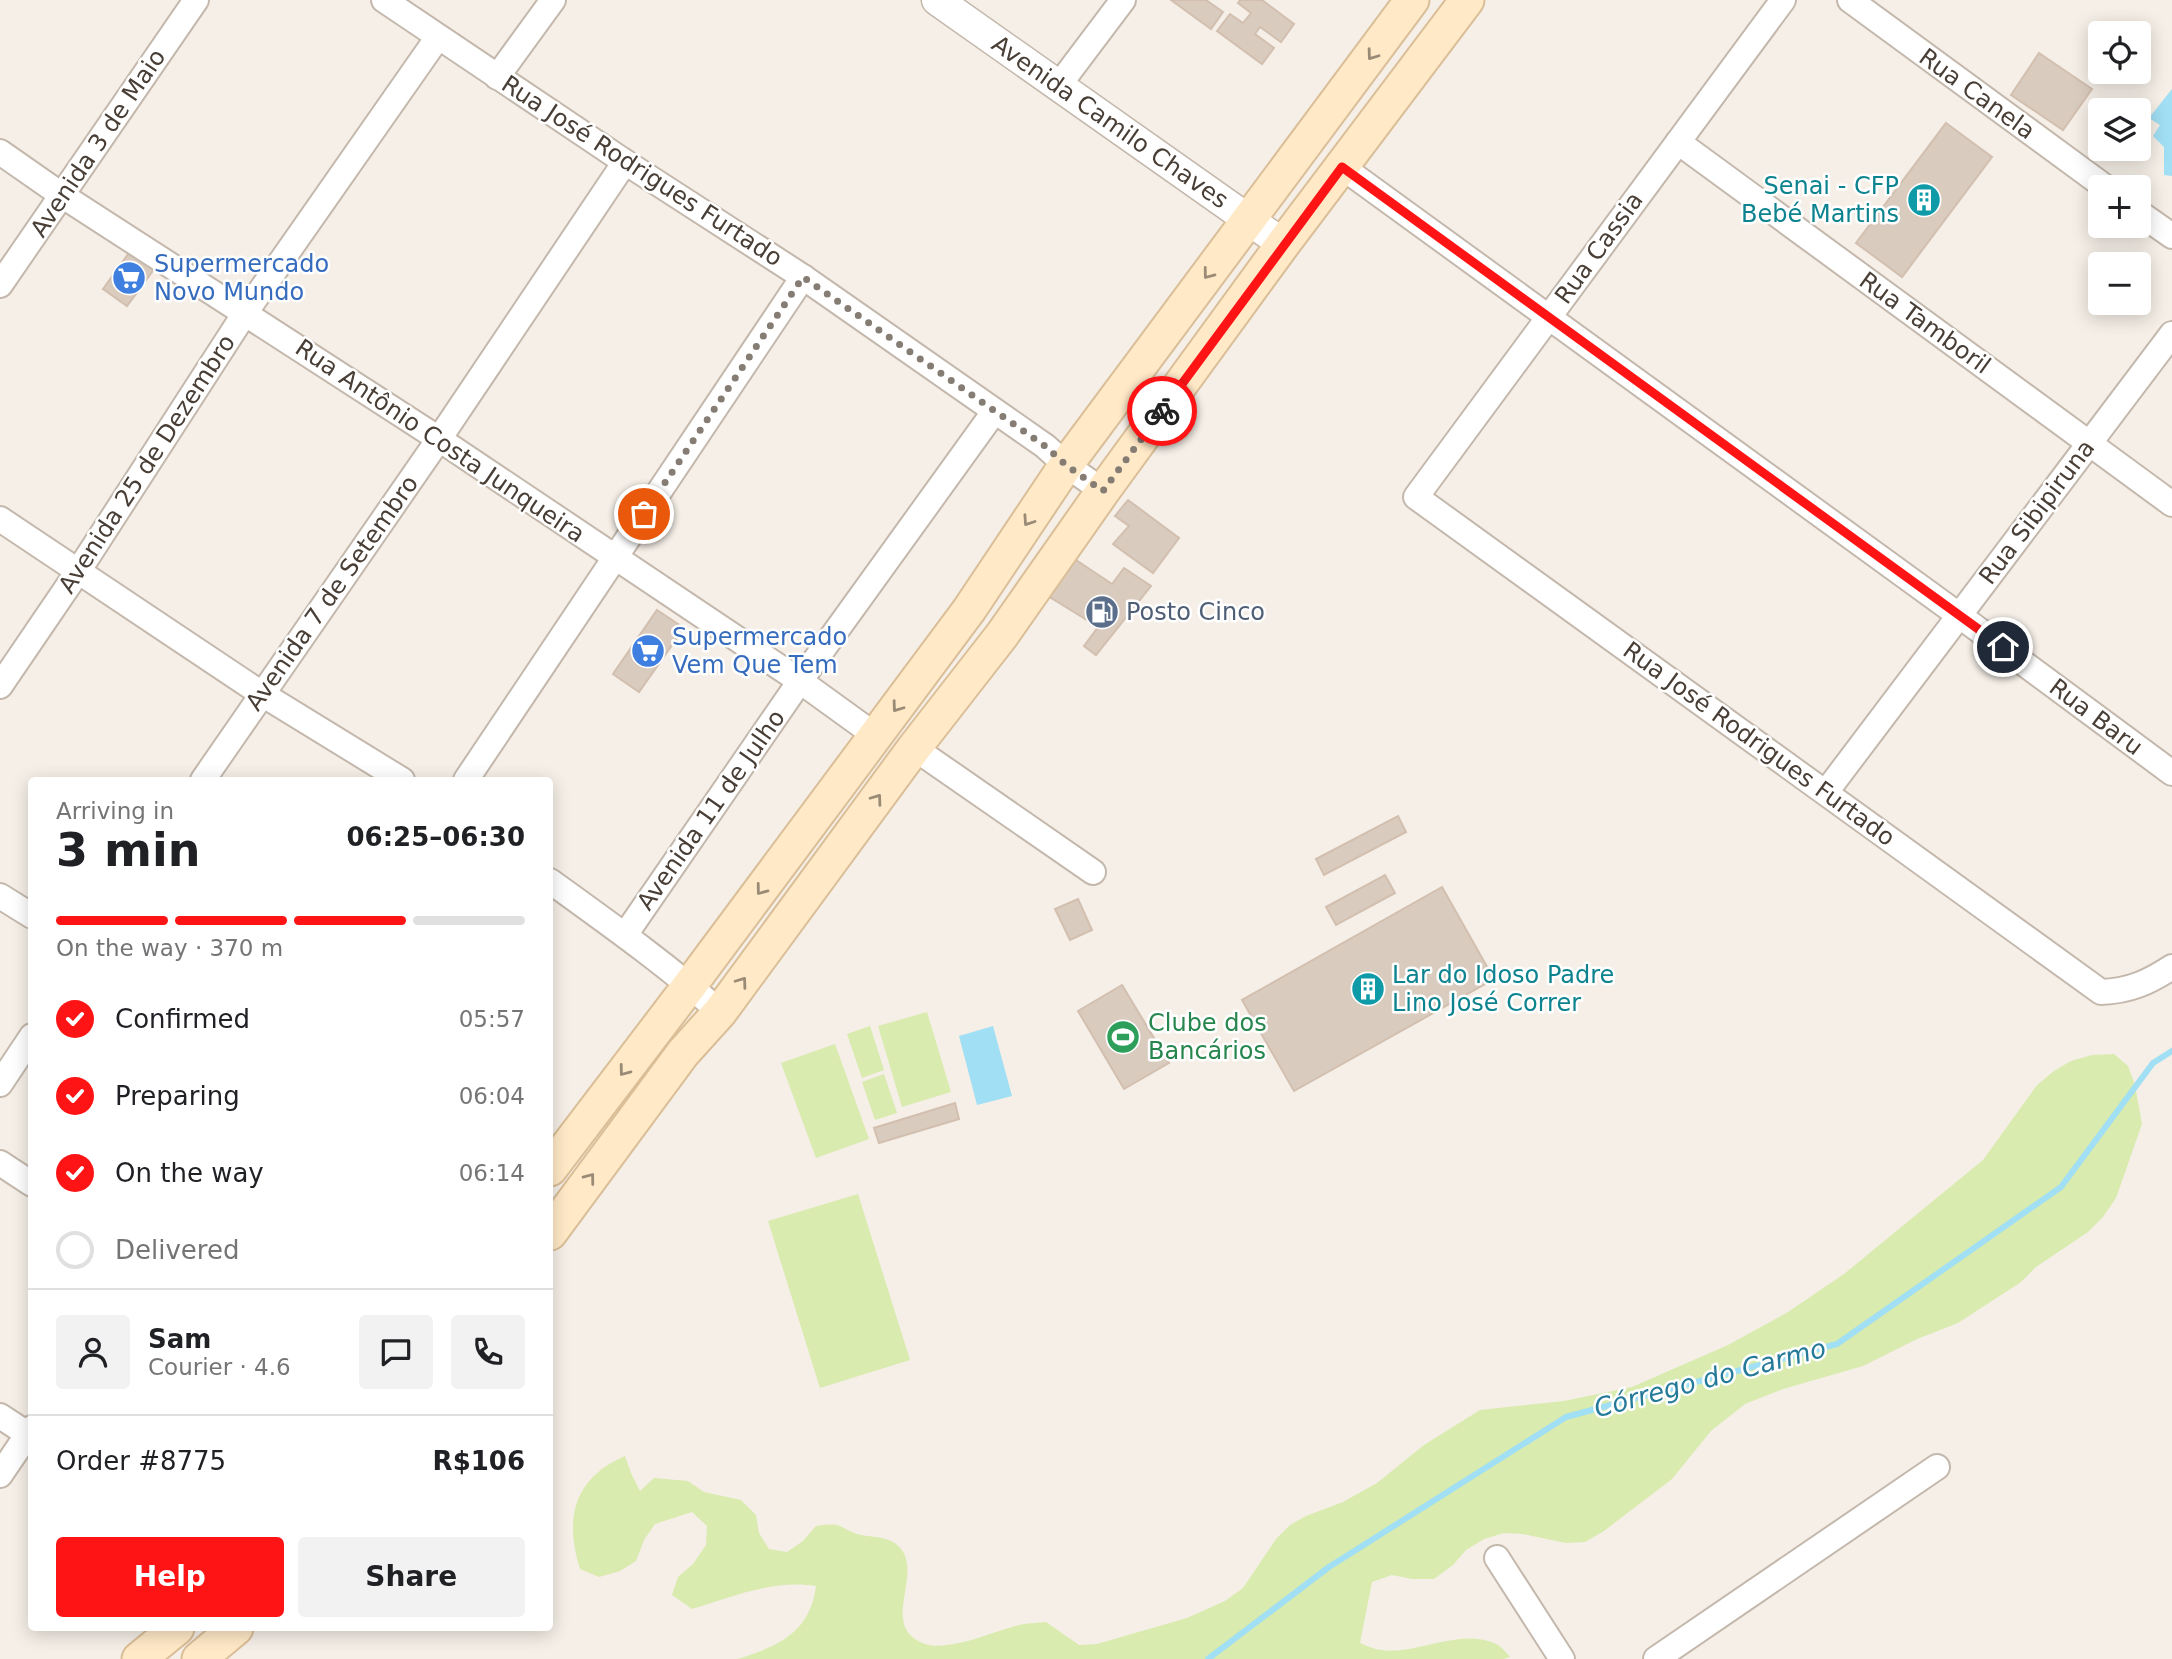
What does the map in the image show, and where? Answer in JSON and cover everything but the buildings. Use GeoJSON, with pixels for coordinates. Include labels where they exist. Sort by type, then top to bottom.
{"type":"FeatureCollection","features":[{"type":"Feature","properties":{"kind":"main road"},"geometry":{"type":"LineString","coordinates":[[553,1165],[969,610],[1066,465],[1412,0]]}},
{"type":"Feature","properties":{"kind":"main road"},"geometry":{"type":"LineString","coordinates":[[553,1229],[683,1053],[720,1012],[914,748],[1002,635],[1283,244],[1467,0]]}},
{"type":"Feature","properties":{"kind":"main road"},"geometry":{"type":"LineString","coordinates":[[969,610],[1002,635]]}},
{"type":"Feature","properties":{"kind":"main road"},"geometry":{"type":"LineString","coordinates":[[139,1659],[173,1631]]}},
{"type":"Feature","properties":{"kind":"main road"},"geometry":{"type":"LineString","coordinates":[[199,1659],[232,1631]]}},
{"type":"Feature","properties":{"kind":"street","name":"Avenida 3 de Maio"},"geometry":{"type":"LineString","coordinates":[[0,285],[195,0]]}},
{"type":"Feature","properties":{"kind":"street","name":"Rua José Rodrigues Furtado"},"geometry":{"type":"LineString","coordinates":[[384,0],[625,162],[803,277],[1045,446],[1066,465],[1103,491]]}},
{"type":"Feature","properties":{"kind":"street"},"geometry":{"type":"LineString","coordinates":[[497,76],[553,0]]}},
{"type":"Feature","properties":{"kind":"street","name":"Avenida Camilo Chaves"},"geometry":{"type":"LineString","coordinates":[[937,0],[1283,244]]}},
{"type":"Feature","properties":{"kind":"street"},"geometry":{"type":"LineString","coordinates":[[1059,85],[1124,0]]}},
{"type":"Feature","properties":{"kind":"street","name":"Rua Cassia"},"geometry":{"type":"LineString","coordinates":[[1416,497],[1783,0]]}},
{"type":"Feature","properties":{"kind":"street","name":"Rua Canela"},"geometry":{"type":"LineString","coordinates":[[1850,0],[2089,175]]}},
{"type":"Feature","properties":{"kind":"street","name":"Avenida 25 de Dezembro"},"geometry":{"type":"LineString","coordinates":[[0,686],[246,313],[438,37]]}},
{"type":"Feature","properties":{"kind":"street","name":"Rua Tamboril"},"geometry":{"type":"LineString","coordinates":[[1678,142],[2172,505]]}},
{"type":"Feature","properties":{"kind":"street","name":"Rua Antônio Costa Junqueira"},"geometry":{"type":"LineString","coordinates":[[0,152],[63,196],[439,439],[800,681],[876,736]]}},
{"type":"Feature","properties":{"kind":"street","name":"Avenida 7 de Setembro"},"geometry":{"type":"LineString","coordinates":[[205,777],[439,439],[625,162]]}},
{"type":"Feature","properties":{"kind":"street","name":"Rua Baru"},"geometry":{"type":"LineString","coordinates":[[1342,167],[2172,773]]}},
{"type":"Feature","properties":{"kind":"street"},"geometry":{"type":"LineString","coordinates":[[2151,221],[2172,236]]}},
{"type":"Feature","properties":{"kind":"street"},"geometry":{"type":"LineString","coordinates":[[468,777],[803,277]]}},
{"type":"Feature","properties":{"kind":"street","name":"Rua Sibipiruna"},"geometry":{"type":"LineString","coordinates":[[1826,792],[2172,334]]}},
{"type":"Feature","properties":{"kind":"street","name":"Avenida 11 de Julho"},"geometry":{"type":"LineString","coordinates":[[625,935],[800,681],[994,412]]}},
{"type":"Feature","properties":{"kind":"street","name":"Rua José Rodrigues Furtado"},"geometry":{"type":"LineString","coordinates":[[1416,497],[2101,992],[2118,992],[2144,985],[2172,967]]}},
{"type":"Feature","properties":{"kind":"street"},"geometry":{"type":"LineString","coordinates":[[0,519],[262,694],[397,777]]}},
{"type":"Feature","properties":{"kind":"street"},"geometry":{"type":"LineString","coordinates":[[914,748],[1093,872]]}},
{"type":"Feature","properties":{"kind":"street"},"geometry":{"type":"LineString","coordinates":[[553,883],[690,985],[720,1012]]}},
{"type":"Feature","properties":{"kind":"street"},"geometry":{"type":"LineString","coordinates":[[0,895],[28,913]]}},
{"type":"Feature","properties":{"kind":"street"},"geometry":{"type":"LineString","coordinates":[[0,1084],[28,1042]]}},
{"type":"Feature","properties":{"kind":"street"},"geometry":{"type":"LineString","coordinates":[[0,1163],[28,1181]]}},
{"type":"Feature","properties":{"kind":"street"},"geometry":{"type":"LineString","coordinates":[[0,1416],[28,1433]]}},
{"type":"Feature","properties":{"kind":"street"},"geometry":{"type":"LineString","coordinates":[[0,1475],[28,1437]]}},
{"type":"Feature","properties":{"kind":"street"},"geometry":{"type":"LineString","coordinates":[[1656,1659],[1937,1467]]}},
{"type":"Feature","properties":{"kind":"street"},"geometry":{"type":"LineString","coordinates":[[1497,1558],[1562,1659]]}},
{"type":"Feature","properties":{"kind":"green space"},"geometry":{"type":"Polygon","coordinates":[[[927,1012],[951,1092],[902,1107],[878,1026],[927,1012]]]}},
{"type":"Feature","properties":{"kind":"green space"},"geometry":{"type":"Polygon","coordinates":[[[870,1026],[884,1070],[862,1078],[847,1034],[870,1026]]]}},
{"type":"Feature","properties":{"kind":"green space"},"geometry":{"type":"Polygon","coordinates":[[[835,1044],[869,1139],[816,1158],[781,1063],[835,1044]]]}},
{"type":"Feature","properties":{"kind":"green space"},"geometry":{"type":"Polygon","coordinates":[[[2114,1054],[2128,1066],[2135,1085],[2142,1124],[2116,1198],[2088,1232],[2036,1267],[2021,1282],[1958,1323],[1917,1339],[1863,1366],[1783,1389],[1745,1404],[1711,1431],[1672,1479],[1604,1531],[1585,1542],[1566,1543],[1504,1533],[1484,1539],[1466,1550],[1453,1565],[1434,1579],[1392,1575],[1372,1582],[1360,1643],[1378,1650],[1395,1651],[1466,1638],[1480,1639],[1496,1644],[1510,1657],[738,1659],[779,1643],[790,1635],[807,1615],[816,1586],[800,1584],[769,1587],[692,1609],[672,1595],[678,1577],[693,1564],[706,1545],[707,1526],[692,1512],[655,1524],[644,1540],[636,1561],[620,1571],[599,1577],[580,1569],[573,1533],[577,1502],[594,1476],[625,1456],[640,1491],[654,1478],[688,1481],[704,1492],[741,1500],[756,1515],[759,1533],[769,1549],[787,1552],[803,1541],[816,1526],[826,1525],[837,1525],[857,1534],[893,1542],[903,1553],[907,1566],[904,1624],[911,1635],[925,1644],[935,1646],[959,1643],[1019,1625],[1046,1622],[1079,1645],[1097,1644],[1187,1618],[1225,1601],[1243,1588],[1276,1539],[1290,1525],[1343,1502],[1377,1483],[1424,1445],[1480,1410],[1564,1401],[1632,1387],[1728,1345],[1788,1312],[1844,1274],[1983,1160],[2037,1085],[2054,1071],[2071,1061],[2092,1055],[2114,1054]]]}},
{"type":"Feature","properties":{"kind":"green space"},"geometry":{"type":"Polygon","coordinates":[[[884,1074],[897,1113],[875,1120],[862,1082],[884,1074]]]}},
{"type":"Feature","properties":{"kind":"green space"},"geometry":{"type":"Polygon","coordinates":[[[858,1194],[910,1360],[820,1388],[768,1221],[858,1194]]]}},
{"type":"Feature","properties":{"kind":"water"},"geometry":{"type":"Polygon","coordinates":[[[2172,89],[2172,176],[2164,175],[2164,147],[2153,136],[2160,125],[2151,119],[2151,115],[2172,89]]]}},
{"type":"Feature","properties":{"kind":"water"},"geometry":{"type":"Polygon","coordinates":[[[993,1026],[1012,1096],[977,1105],[959,1036],[993,1026]]]}},
{"type":"Feature","properties":{"kind":"waterway","name":"Córrego do Carmo"},"geometry":{"type":"LineString","coordinates":[[1208,1659],[1329,1567],[1566,1417],[1837,1344],[2061,1187],[2153,1063],[2172,1051]]}},
{"type":"Feature","properties":{"kind":"way so far"},"geometry":{"type":"LineString","coordinates":[[644,514],[803,277],[1045,446],[1066,465],[1103,491],[1162,411]]}},
{"type":"Feature","properties":{"kind":"place","name":"Senai - CFP Bebé Martins"},"geometry":{"type":"Point","coordinates":[1924,200]}},
{"type":"Feature","properties":{"kind":"place","name":"Supermercado Novo Mundo"},"geometry":{"type":"Point","coordinates":[129,278]}},
{"type":"Feature","properties":{"kind":"place","name":"Posto Cinco"},"geometry":{"type":"Point","coordinates":[1102,612]}},
{"type":"Feature","properties":{"kind":"place","name":"Supermercado Vem Que Tem"},"geometry":{"type":"Point","coordinates":[648,651]}},
{"type":"Feature","properties":{"kind":"place","name":"Lar do Idoso Padre Lino José Correr"},"geometry":{"type":"Point","coordinates":[1368,989]}},
{"type":"Feature","properties":{"kind":"place","name":"Clube dos Bancários"},"geometry":{"type":"Point","coordinates":[1123,1037]}},
{"type":"Feature","properties":{"kind":"route"},"geometry":{"type":"LineString","coordinates":[[1162,411],[1342,167],[2003,647]]}}]}
